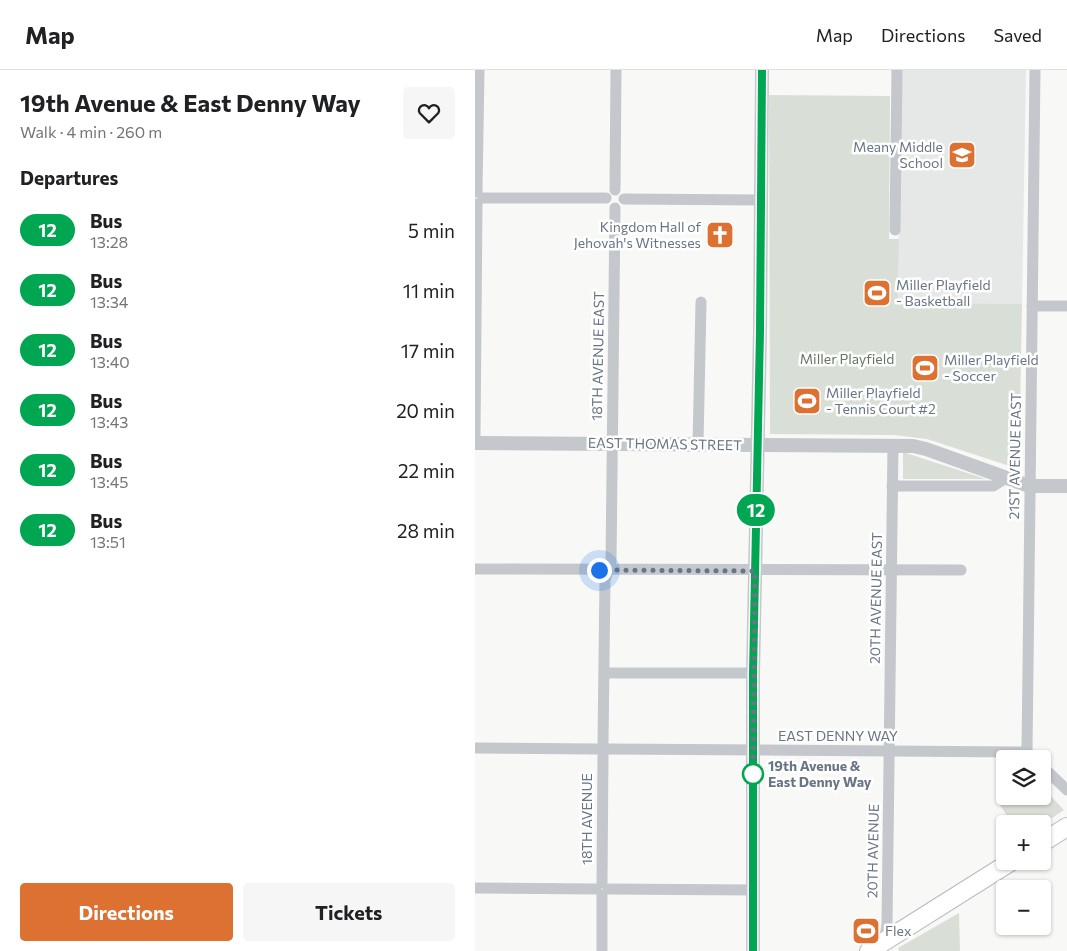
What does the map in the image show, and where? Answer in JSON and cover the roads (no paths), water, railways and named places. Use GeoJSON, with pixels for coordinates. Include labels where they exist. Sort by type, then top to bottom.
{"type":"FeatureCollection","features":[{"type":"Feature","properties":{"kind":"main road"},"geometry":{"type":"LineString","coordinates":[[1051,837],[1067,827]]}},
{"type":"Feature","properties":{"kind":"main road"},"geometry":{"type":"LineString","coordinates":[[881,949],[999,870]]}},
{"type":"Feature","properties":{"kind":"street"},"geometry":{"type":"LineString","coordinates":[[475,437],[479,70]]}},
{"type":"Feature","properties":{"kind":"street"},"geometry":{"type":"LineString","coordinates":[[615,190],[616,70]]}},
{"type":"Feature","properties":{"kind":"street"},"geometry":{"type":"LineString","coordinates":[[753,951],[753,673],[758,445],[762,70]]}},
{"type":"Feature","properties":{"kind":"street"},"geometry":{"type":"LineString","coordinates":[[895,230],[897,70]]}},
{"type":"Feature","properties":{"kind":"street","name":"21ST AVENUE EAST"},"geometry":{"type":"LineString","coordinates":[[1031,750],[1029,486],[1035,70]]}},
{"type":"Feature","properties":{"kind":"street"},"geometry":{"type":"LineString","coordinates":[[615,190],[622,193],[624,199],[622,204],[615,208],[607,204],[606,198],[608,193],[615,190]]}},
{"type":"Feature","properties":{"kind":"street"},"geometry":{"type":"LineString","coordinates":[[477,198],[606,198]]}},
{"type":"Feature","properties":{"kind":"street"},"geometry":{"type":"LineString","coordinates":[[624,199],[761,200]]}},
{"type":"Feature","properties":{"kind":"street","name":"18TH AVENUE EAST"},"geometry":{"type":"LineString","coordinates":[[603,749],[605,580],[611,562],[615,208]]}},
{"type":"Feature","properties":{"kind":"street"},"geometry":{"type":"LineString","coordinates":[[698,444],[701,302]]}},
{"type":"Feature","properties":{"kind":"street"},"geometry":{"type":"LineString","coordinates":[[1032,306],[1067,306]]}},
{"type":"Feature","properties":{"kind":"street","name":"EAST THOMAS STREET"},"geometry":{"type":"LineString","coordinates":[[475,443],[913,446],[1029,486],[1067,486]]}},
{"type":"Feature","properties":{"kind":"street","name":"20TH AVENUE EAST"},"geometry":{"type":"LineString","coordinates":[[889,751],[893,445]]}},
{"type":"Feature","properties":{"kind":"street"},"geometry":{"type":"LineString","coordinates":[[892,486],[993,486],[1006,478]]}},
{"type":"Feature","properties":{"kind":"street"},"geometry":{"type":"LineString","coordinates":[[475,569],[961,570]]}},
{"type":"Feature","properties":{"kind":"street"},"geometry":{"type":"LineString","coordinates":[[604,673],[753,673]]}},
{"type":"Feature","properties":{"kind":"street","name":"EAST DENNY WAY"},"geometry":{"type":"LineString","coordinates":[[475,748],[889,751],[996,754]]}},
{"type":"Feature","properties":{"kind":"street","name":"18TH AVENUE"},"geometry":{"type":"LineString","coordinates":[[602,951],[603,749]]}},
{"type":"Feature","properties":{"kind":"street","name":"20TH AVENUE"},"geometry":{"type":"LineString","coordinates":[[881,949],[887,924],[889,751]]}},
{"type":"Feature","properties":{"kind":"street"},"geometry":{"type":"LineString","coordinates":[[1051,775],[1067,790]]}},
{"type":"Feature","properties":{"kind":"street"},"geometry":{"type":"LineString","coordinates":[[475,888],[753,890]]}},
{"type":"Feature","properties":{"kind":"place","name":"Meany Middle School"},"geometry":{"type":"Point","coordinates":[962,155]}},
{"type":"Feature","properties":{"kind":"place","name":"Kingdom Hall of Jehovah's Witnesses"},"geometry":{"type":"Point","coordinates":[720,235]}},
{"type":"Feature","properties":{"kind":"place","name":"Miller Playfield - Basketball"},"geometry":{"type":"Point","coordinates":[877,293]}},
{"type":"Feature","properties":{"kind":"place","name":"Miller Playfield - Soccer"},"geometry":{"type":"Point","coordinates":[925,368]}},
{"type":"Feature","properties":{"kind":"place","name":"Miller Playfield - Tennis Court #2"},"geometry":{"type":"Point","coordinates":[807,401]}},
{"type":"Feature","properties":{"kind":"place","name":"19th Avenue & East Denny Way"},"geometry":{"type":"Point","coordinates":[753,774]}},
{"type":"Feature","properties":{"kind":"place","name":"Flex"},"geometry":{"type":"Point","coordinates":[866,931]}},
{"type":"Feature","properties":{"kind":"park label","name":"Miller Playfield"},"geometry":{"type":"Point","coordinates":[847,359]}}]}
